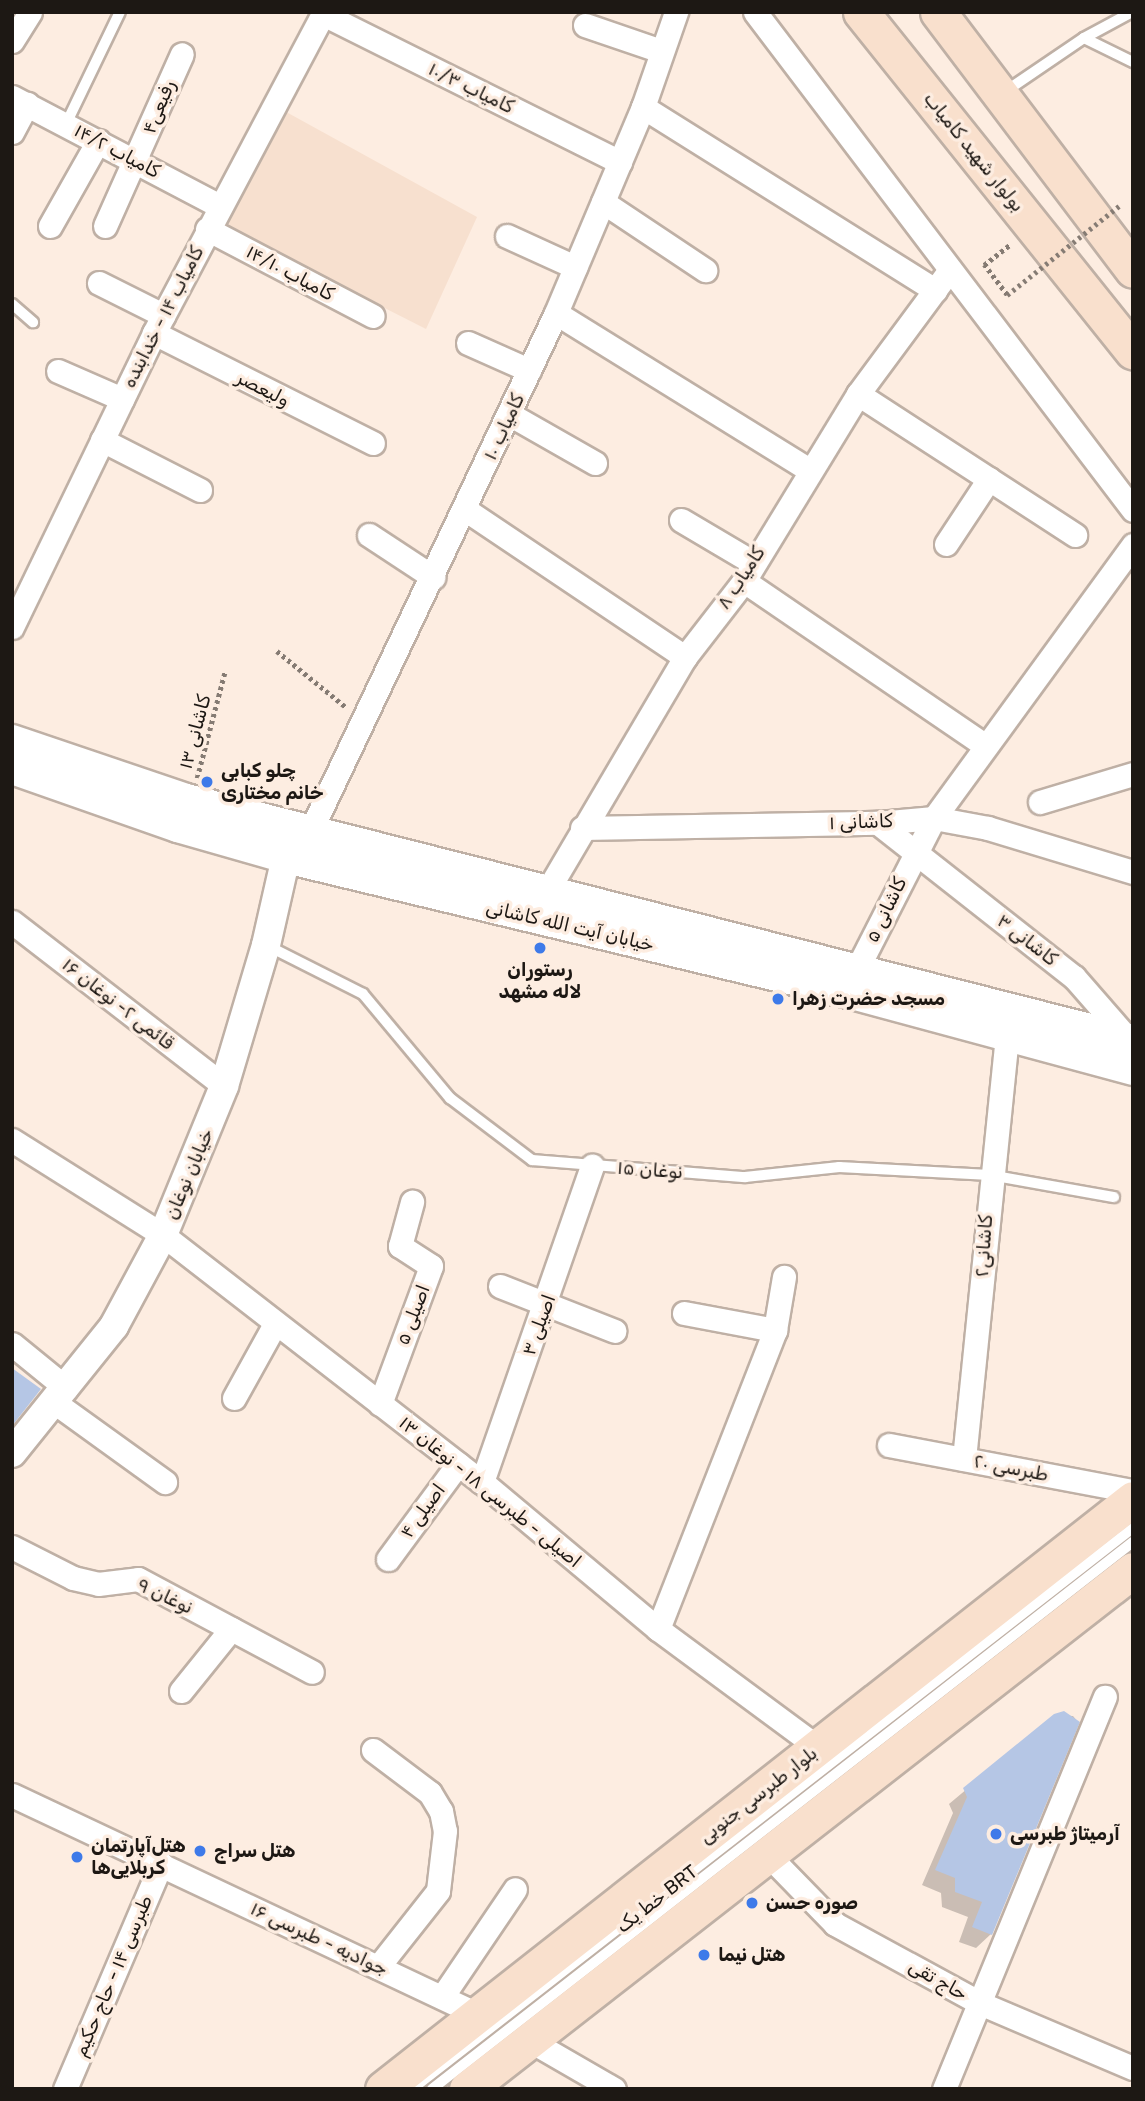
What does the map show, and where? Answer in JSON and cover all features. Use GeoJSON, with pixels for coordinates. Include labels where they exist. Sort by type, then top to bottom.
{"type":"FeatureCollection","features":[{"type":"Feature","properties":{"kind":"main road","name":"بولوار شهید کامیاب"},"geometry":{"type":"LineString","coordinates":[[862,12],[1086,292]]}},
{"type":"Feature","properties":{"kind":"main road"},"geometry":{"type":"LineString","coordinates":[[939,12],[1130,264]]}},
{"type":"Feature","properties":{"kind":"main road"},"geometry":{"type":"LineString","coordinates":[[1086,292],[1133,352]]}},
{"type":"Feature","properties":{"kind":"main road"},"geometry":{"type":"LineString","coordinates":[[1086,292],[1133,377]]}},
{"type":"Feature","properties":{"kind":"main road","name":"خیابان آیت الله کاشانی"},"geometry":{"type":"LineString","coordinates":[[12,741],[191,801],[546,893],[857,969],[1131,1050]]}},
{"type":"Feature","properties":{"kind":"main road","name":"خیابان آیت الله کاشانی"},"geometry":{"type":"LineString","coordinates":[[12,768],[178,826],[286,857],[1007,1034],[1131,1050]]}},
{"type":"Feature","properties":{"kind":"main road","name":"بلوار طبرسی جنوبی"},"geometry":{"type":"LineString","coordinates":[[383,2089],[1133,1499]]}},
{"type":"Feature","properties":{"kind":"main road"},"geometry":{"type":"LineString","coordinates":[[467,2089],[1133,1570]]}},
{"type":"Feature","properties":{"kind":"street"},"geometry":{"type":"LineString","coordinates":[[12,41],[30,12]]}},
{"type":"Feature","properties":{"kind":"street","name":"کامیاب ۱۰"},"geometry":{"type":"LineString","coordinates":[[310,832],[466,510],[556,313],[643,107],[676,12]]}},
{"type":"Feature","properties":{"kind":"street"},"geometry":{"type":"LineString","coordinates":[[755,12],[1133,510]]}},
{"type":"Feature","properties":{"kind":"street","name":"کامیاب ۱۰/۳"},"geometry":{"type":"LineString","coordinates":[[323,13],[620,162]]}},
{"type":"Feature","properties":{"kind":"street","name":"کامیاب ۱۴ - خدابنده"},"geometry":{"type":"LineString","coordinates":[[12,627],[158,324],[323,13]]}},
{"type":"Feature","properties":{"kind":"street"},"geometry":{"type":"LineString","coordinates":[[585,25],[661,51]]}},
{"type":"Feature","properties":{"kind":"street","name":"رفیعی۴"},"geometry":{"type":"LineString","coordinates":[[105,226],[182,54]]}},
{"type":"Feature","properties":{"kind":"street"},"geometry":{"type":"LineString","coordinates":[[12,132],[20,101]]}},
{"type":"Feature","properties":{"kind":"street","name":"کامیاب ۱۴/۲"},"geometry":{"type":"LineString","coordinates":[[20,101],[220,206]]}},
{"type":"Feature","properties":{"kind":"street"},"geometry":{"type":"LineString","coordinates":[[643,107],[935,290]]}},
{"type":"Feature","properties":{"kind":"street"},"geometry":{"type":"LineString","coordinates":[[50,226],[99,141]]}},
{"type":"Feature","properties":{"kind":"street"},"geometry":{"type":"LineString","coordinates":[[603,202],[705,270]]}},
{"type":"Feature","properties":{"kind":"street","name":"کامیاب ۱۴/۱۰"},"geometry":{"type":"LineString","coordinates":[[208,229],[373,316]]}},
{"type":"Feature","properties":{"kind":"street"},"geometry":{"type":"LineString","coordinates":[[507,236],[575,267]]}},
{"type":"Feature","properties":{"kind":"street","name":"کامیاب ۸"},"geometry":{"type":"LineString","coordinates":[[546,893],[685,657],[748,572],[858,394],[950,271]]}},
{"type":"Feature","properties":{"kind":"street","name":"ولیعصر"},"geometry":{"type":"LineString","coordinates":[[99,284],[158,324],[373,443]]}},
{"type":"Feature","properties":{"kind":"street"},"geometry":{"type":"LineString","coordinates":[[556,313],[809,470]]}},
{"type":"Feature","properties":{"kind":"street"},"geometry":{"type":"LineString","coordinates":[[468,343],[530,370]]}},
{"type":"Feature","properties":{"kind":"street"},"geometry":{"type":"LineString","coordinates":[[58,371],[122,399]]}},
{"type":"Feature","properties":{"kind":"street"},"geometry":{"type":"LineString","coordinates":[[858,394],[1075,536]]}},
{"type":"Feature","properties":{"kind":"street"},"geometry":{"type":"LineString","coordinates":[[509,414],[594,463]]}},
{"type":"Feature","properties":{"kind":"street"},"geometry":{"type":"LineString","coordinates":[[102,440],[200,490]]}},
{"type":"Feature","properties":{"kind":"street"},"geometry":{"type":"LineString","coordinates":[[946,544],[989,479]]}},
{"type":"Feature","properties":{"kind":"street"},"geometry":{"type":"LineString","coordinates":[[466,510],[685,657]]}},
{"type":"Feature","properties":{"kind":"street"},"geometry":{"type":"LineString","coordinates":[[681,520],[984,744]]}},
{"type":"Feature","properties":{"kind":"street"},"geometry":{"type":"LineString","coordinates":[[369,535],[433,577]]}},
{"type":"Feature","properties":{"kind":"street","name":"کاشانی ۵"},"geometry":{"type":"LineString","coordinates":[[857,969],[934,818],[984,744],[1133,545]]}},
{"type":"Feature","properties":{"kind":"street"},"geometry":{"type":"LineString","coordinates":[[1040,802],[1133,774]]}},
{"type":"Feature","properties":{"kind":"street","name":"کاشانی ۱"},"geometry":{"type":"LineString","coordinates":[[582,828],[878,823],[934,818],[988,828],[1133,872]]}},
{"type":"Feature","properties":{"kind":"street","name":"کاشانی ۳"},"geometry":{"type":"LineString","coordinates":[[878,823],[1074,976],[1131,1050]]}},
{"type":"Feature","properties":{"kind":"street","name":"خیابان نوغان"},"geometry":{"type":"LineString","coordinates":[[12,1453],[114,1326],[163,1235],[224,1086],[266,945],[286,857]]}},
{"type":"Feature","properties":{"kind":"street","name":"قائمی ۲- نوغان ۱۶"},"geometry":{"type":"LineString","coordinates":[[12,922],[224,1086]]}},
{"type":"Feature","properties":{"kind":"street","name":"کاشانی۲"},"geometry":{"type":"LineString","coordinates":[[964,1459],[990,1175],[1007,1034]]}},
{"type":"Feature","properties":{"kind":"street","name":"اصیلی - طبرسی ۱۸ - نوغان ۱۳"},"geometry":{"type":"LineString","coordinates":[[12,1140],[163,1235],[482,1482],[658,1629],[818,1748]]}},
{"type":"Feature","properties":{"kind":"street","name":"اصیلی ۳"},"geometry":{"type":"LineString","coordinates":[[482,1482],[547,1304],[592,1166]]}},
{"type":"Feature","properties":{"kind":"street","name":"اصیلی ۵"},"geometry":{"type":"LineString","coordinates":[[380,1404],[431,1266],[400,1246],[412,1202]]}},
{"type":"Feature","properties":{"kind":"street"},"geometry":{"type":"LineString","coordinates":[[658,1629],[775,1330],[784,1277]]}},
{"type":"Feature","properties":{"kind":"street"},"geometry":{"type":"LineString","coordinates":[[500,1286],[615,1331]]}},
{"type":"Feature","properties":{"kind":"street"},"geometry":{"type":"LineString","coordinates":[[684,1313],[775,1330]]}},
{"type":"Feature","properties":{"kind":"street"},"geometry":{"type":"LineString","coordinates":[[234,1398],[275,1324]]}},
{"type":"Feature","properties":{"kind":"street"},"geometry":{"type":"LineString","coordinates":[[12,1344],[60,1395],[165,1482]]}},
{"type":"Feature","properties":{"kind":"street","name":"طبرسی ۲۰"},"geometry":{"type":"LineString","coordinates":[[889,1445],[1133,1491]]}},
{"type":"Feature","properties":{"kind":"street","name":"اصیلی ۴"},"geometry":{"type":"LineString","coordinates":[[388,1559],[458,1464]]}},
{"type":"Feature","properties":{"kind":"street","name":"نوغان ۹"},"geometry":{"type":"LineString","coordinates":[[12,1547],[73,1578],[98,1584],[138,1579],[312,1672]]}},
{"type":"Feature","properties":{"kind":"street"},"geometry":{"type":"LineString","coordinates":[[181,1691],[231,1629]]}},
{"type":"Feature","properties":{"kind":"street"},"geometry":{"type":"LineString","coordinates":[[944,2089],[982,2004],[1105,1697]]}},
{"type":"Feature","properties":{"kind":"street"},"geometry":{"type":"LineString","coordinates":[[373,1749],[430,1793],[440,1811],[445,1831],[438,1891],[378,1967]]}},
{"type":"Feature","properties":{"kind":"street","name":"جوادیه - طبرسی ۱۶"},"geometry":{"type":"LineString","coordinates":[[12,1795],[477,2014]]}},
{"type":"Feature","properties":{"kind":"street","name":"حاج تقی"},"geometry":{"type":"LineString","coordinates":[[768,1855],[835,1924],[982,2004],[1133,2068]]}},
{"type":"Feature","properties":{"kind":"street","name":"طبرسی ۱۴ - حاج حکیم"},"geometry":{"type":"LineString","coordinates":[[65,2089],[161,1864]]}},
{"type":"Feature","properties":{"kind":"street"},"geometry":{"type":"LineString","coordinates":[[442,1997],[515,1889]]}},
{"type":"Feature","properties":{"kind":"street"},"geometry":{"type":"LineString","coordinates":[[529,2040],[614,2089]]}},
{"type":"Feature","properties":{"kind":"lane"},"geometry":{"type":"LineString","coordinates":[[66,124],[120,12]]}},
{"type":"Feature","properties":{"kind":"lane"},"geometry":{"type":"LineString","coordinates":[[1001,95],[1084,38],[1132,12]]}},
{"type":"Feature","properties":{"kind":"lane"},"geometry":{"type":"LineString","coordinates":[[1084,38],[1133,62]]}},
{"type":"Feature","properties":{"kind":"lane"},"geometry":{"type":"LineString","coordinates":[[12,304],[33,322]]}},
{"type":"Feature","properties":{"kind":"lane","name":"نوغان ۱۵"},"geometry":{"type":"LineString","coordinates":[[266,945],[363,994],[450,1098],[532,1160],[745,1177],[839,1167],[990,1175],[1114,1197]]}},
{"type":"Feature","properties":{"kind":"lane","name":"خط یک BRT"},"geometry":{"type":"LineString","coordinates":[[412,2089],[1133,1528]]}},
{"type":"Feature","properties":{"kind":"lane","name":"خط یک BRT"},"geometry":{"type":"LineString","coordinates":[[432,2089],[1133,1542]]}},
{"type":"Feature","properties":{"kind":"path"},"geometry":{"type":"LineString","coordinates":[[984,265],[1007,295],[1119,206]]}},
{"type":"Feature","properties":{"kind":"path"},"geometry":{"type":"LineString","coordinates":[[277,651],[363,721]]}},
{"type":"Feature","properties":{"kind":"path","name":"کاشانی ۱۳"},"geometry":{"type":"LineString","coordinates":[[191,801],[225,671]]}},
{"type":"Feature","properties":{"kind":"shaded area"},"geometry":{"type":"Polygon","coordinates":[[[279,108],[477,217],[426,329],[219,224],[279,108]]]}},
{"type":"Feature","properties":{"kind":"building"},"geometry":{"type":"Polygon","coordinates":[[[12,1368],[41,1389],[12,1426],[12,1368]]]}},
{"type":"Feature","properties":{"kind":"building","name":"آرمیتاژ طبرسی"},"geometry":{"type":"Polygon","coordinates":[[[1064,1711],[1080,1722],[992,1935],[972,1927],[982,1902],[955,1892],[955,1878],[935,1870],[967,1797],[963,1788],[1054,1714],[1064,1711]]]}},
{"type":"Feature","properties":{"kind":"place","name":"چلو کبابی خانم مختاری"},"geometry":{"type":"Point","coordinates":[207,782]}},
{"type":"Feature","properties":{"kind":"place","name":"رستوران لاله مشهد"},"geometry":{"type":"Point","coordinates":[540,948]}},
{"type":"Feature","properties":{"kind":"place","name":"مسجد حضرت زهرا"},"geometry":{"type":"Point","coordinates":[778,999]}},
{"type":"Feature","properties":{"kind":"place","name":"آرمیتاژ طبرسی"},"geometry":{"type":"Point","coordinates":[996,1834]}},
{"type":"Feature","properties":{"kind":"place","name":"هتل سراج"},"geometry":{"type":"Point","coordinates":[200,1851]}},
{"type":"Feature","properties":{"kind":"place","name":"هتل‌آپارتمان کربلایی‌ها"},"geometry":{"type":"Point","coordinates":[77,1857]}},
{"type":"Feature","properties":{"kind":"place","name":"صوره حسن"},"geometry":{"type":"Point","coordinates":[752,1903]}},
{"type":"Feature","properties":{"kind":"place","name":"هتل نیما"},"geometry":{"type":"Point","coordinates":[704,1955]}}]}
